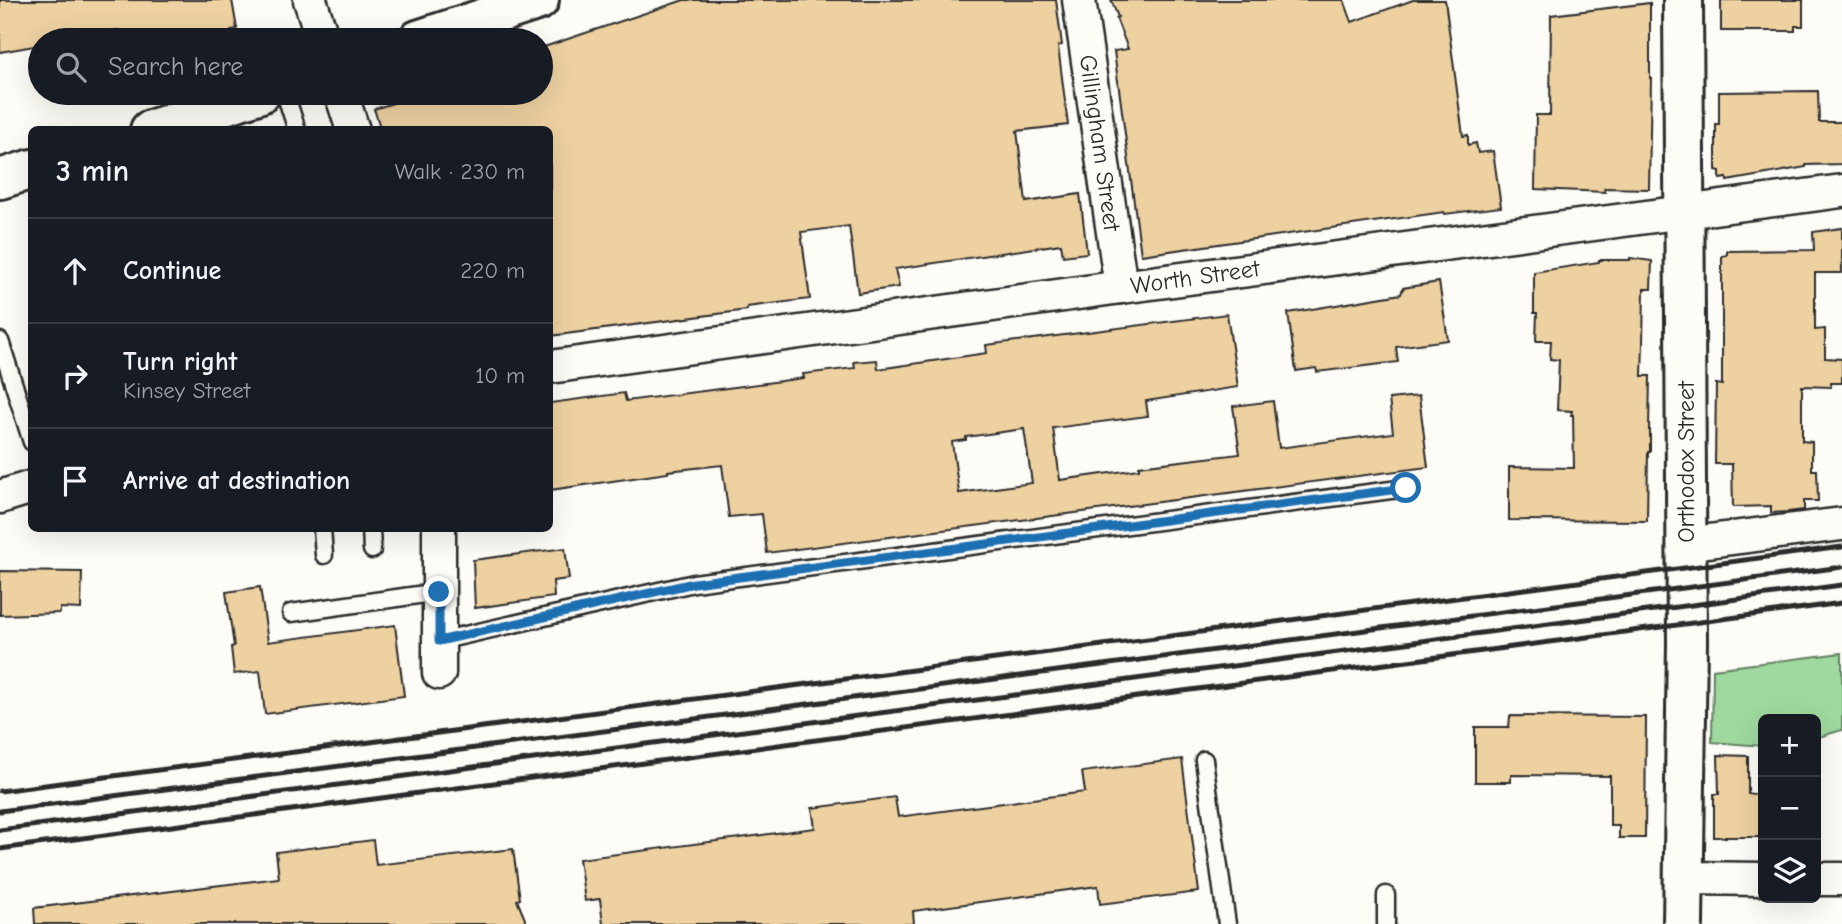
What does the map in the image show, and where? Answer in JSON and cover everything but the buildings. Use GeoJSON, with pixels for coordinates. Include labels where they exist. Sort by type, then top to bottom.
{"type":"FeatureCollection","features":[{"type":"Feature","properties":{"kind":"street"},"geometry":{"type":"LineString","coordinates":[[310,0],[319,28]]}},
{"type":"Feature","properties":{"kind":"street"},"geometry":{"type":"LineString","coordinates":[[454,28],[539,0]]}},
{"type":"Feature","properties":{"kind":"street","name":"Gillingham Street"},"geometry":{"type":"LineString","coordinates":[[1079,0],[1121,287]]}},
{"type":"Feature","properties":{"kind":"street","name":"Orthodox Street"},"geometry":{"type":"LineString","coordinates":[[1683,0],[1687,642],[1683,924]]}},
{"type":"Feature","properties":{"kind":"street"},"geometry":{"type":"LineString","coordinates":[[161,126],[225,105]]}},
{"type":"Feature","properties":{"kind":"street"},"geometry":{"type":"LineString","coordinates":[[345,105],[352,126]]}},
{"type":"Feature","properties":{"kind":"street"},"geometry":{"type":"LineString","coordinates":[[0,179],[28,170]]}},
{"type":"Feature","properties":{"kind":"street","name":"Worth Street"},"geometry":{"type":"LineString","coordinates":[[553,367],[1121,287],[1842,191]]}},
{"type":"Feature","properties":{"kind":"street"},"geometry":{"type":"LineString","coordinates":[[0,497],[28,488]]}},
{"type":"Feature","properties":{"kind":"street"},"geometry":{"type":"LineString","coordinates":[[1685,544],[1842,524]]}},
{"type":"Feature","properties":{"kind":"street"},"geometry":{"type":"LineString","coordinates":[[439,532],[439,673]]}},
{"type":"Feature","properties":{"kind":"street"},"geometry":{"type":"LineString","coordinates":[[1684,878],[1758,878]]}},
{"type":"Feature","properties":{"kind":"street"},"geometry":{"type":"LineString","coordinates":[[1821,879],[1842,879]]}},
{"type":"Feature","properties":{"kind":"lane"},"geometry":{"type":"LineString","coordinates":[[289,105],[296,126]]}},
{"type":"Feature","properties":{"kind":"lane"},"geometry":{"type":"LineString","coordinates":[[0,341],[28,429]]}},
{"type":"Feature","properties":{"kind":"lane"},"geometry":{"type":"LineString","coordinates":[[439,641],[694,583],[1406,488]]}},
{"type":"Feature","properties":{"kind":"lane"},"geometry":{"type":"LineString","coordinates":[[322,532],[324,555]]}},
{"type":"Feature","properties":{"kind":"lane"},"geometry":{"type":"LineString","coordinates":[[372,532],[372,550]]}},
{"type":"Feature","properties":{"kind":"lane"},"geometry":{"type":"LineString","coordinates":[[291,613],[439,592]]}},
{"type":"Feature","properties":{"kind":"lane"},"geometry":{"type":"LineString","coordinates":[[1204,760],[1227,924]]}},
{"type":"Feature","properties":{"kind":"lane"},"geometry":{"type":"LineString","coordinates":[[1386,895],[1386,924]]}},
{"type":"Feature","properties":{"kind":"green space"},"geometry":{"type":"Polygon","coordinates":[[[1842,653],[1842,730],[1821,736],[1821,714],[1758,714],[1758,746],[1712,742],[1713,669],[1842,653]]]}},
{"type":"Feature","properties":{"kind":"railway"},"geometry":{"type":"LineString","coordinates":[[0,791],[1842,547]]}},
{"type":"Feature","properties":{"kind":"railway"},"geometry":{"type":"LineString","coordinates":[[0,811],[1842,567]]}},
{"type":"Feature","properties":{"kind":"railway"},"geometry":{"type":"LineString","coordinates":[[0,830],[1842,585]]}},
{"type":"Feature","properties":{"kind":"railway"},"geometry":{"type":"LineString","coordinates":[[0,849],[1842,603]]}},
{"type":"Feature","properties":{"kind":"route"},"geometry":{"type":"LineString","coordinates":[[439,592],[439,641],[694,583],[1406,488]]}}]}
